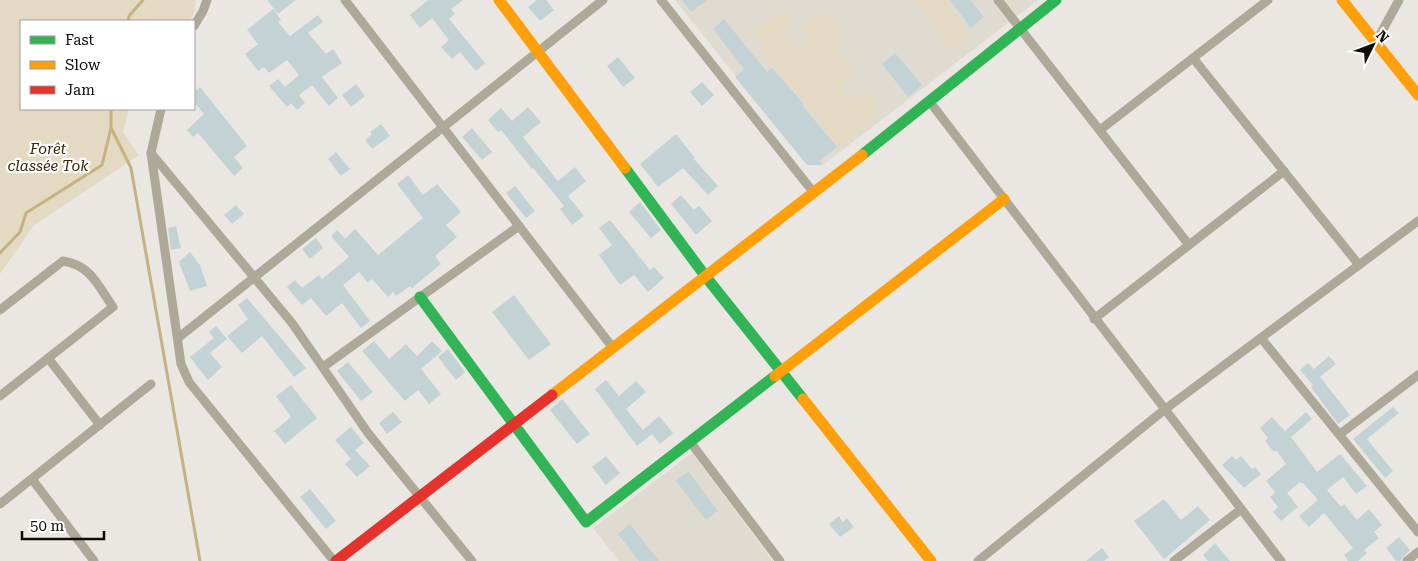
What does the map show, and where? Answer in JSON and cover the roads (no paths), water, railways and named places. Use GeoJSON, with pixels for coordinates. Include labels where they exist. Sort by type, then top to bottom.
{"type":"FeatureCollection","features":[{"type":"Feature","properties":{"kind":"main road"},"geometry":{"type":"LineString","coordinates":[[500,0],[706,277],[931,561]]}},
{"type":"Feature","properties":{"kind":"main road"},"geometry":{"type":"LineString","coordinates":[[335,561],[814,193],[1056,0]]}},
{"type":"Feature","properties":{"kind":"main road"},"geometry":{"type":"LineString","coordinates":[[1342,0],[1418,95]]}},
{"type":"Feature","properties":{"kind":"main road"},"geometry":{"type":"LineString","coordinates":[[420,297],[586,522],[691,443],[781,370],[1004,199]]}},
{"type":"Feature","properties":{"kind":"street"},"geometry":{"type":"LineString","coordinates":[[195,24],[204,11],[207,0]]}},
{"type":"Feature","properties":{"kind":"street"},"geometry":{"type":"LineString","coordinates":[[345,0],[613,348]]}},
{"type":"Feature","properties":{"kind":"street"},"geometry":{"type":"LineString","coordinates":[[178,338],[603,0]]}},
{"type":"Feature","properties":{"kind":"street"},"geometry":{"type":"LineString","coordinates":[[661,0],[814,193]]}},
{"type":"Feature","properties":{"kind":"street"},"geometry":{"type":"LineString","coordinates":[[998,0],[1189,245]]}},
{"type":"Feature","properties":{"kind":"street"},"geometry":{"type":"LineString","coordinates":[[1100,130],[1268,0]]}},
{"type":"Feature","properties":{"kind":"street"},"geometry":{"type":"LineString","coordinates":[[1376,42],[1398,0]]}},
{"type":"Feature","properties":{"kind":"street"},"geometry":{"type":"LineString","coordinates":[[1193,58],[1359,265]]}},
{"type":"Feature","properties":{"kind":"street"},"geometry":{"type":"LineString","coordinates":[[930,102],[1240,510],[1281,561]]}},
{"type":"Feature","properties":{"kind":"street"},"geometry":{"type":"LineString","coordinates":[[161,110],[151,153],[181,364],[189,382],[335,561]]}},
{"type":"Feature","properties":{"kind":"street"},"geometry":{"type":"LineString","coordinates":[[151,153],[292,323],[368,433],[418,497],[472,561]]}},
{"type":"Feature","properties":{"kind":"street"},"geometry":{"type":"LineString","coordinates":[[1094,319],[1284,171]]}},
{"type":"Feature","properties":{"kind":"street"},"geometry":{"type":"LineString","coordinates":[[978,561],[1164,410],[1418,220]]}},
{"type":"Feature","properties":{"kind":"street"},"geometry":{"type":"LineString","coordinates":[[323,367],[519,226]]}},
{"type":"Feature","properties":{"kind":"street"},"geometry":{"type":"LineString","coordinates":[[0,310],[63,261],[76,263],[87,269],[113,307],[0,396]]}},
{"type":"Feature","properties":{"kind":"street"},"geometry":{"type":"LineString","coordinates":[[1261,338],[1418,532]]}},
{"type":"Feature","properties":{"kind":"street"},"geometry":{"type":"LineString","coordinates":[[48,358],[100,424]]}},
{"type":"Feature","properties":{"kind":"street"},"geometry":{"type":"LineString","coordinates":[[1340,434],[1418,374]]}},
{"type":"Feature","properties":{"kind":"street"},"geometry":{"type":"LineString","coordinates":[[0,504],[151,384]]}},
{"type":"Feature","properties":{"kind":"street"},"geometry":{"type":"LineString","coordinates":[[691,443],[780,561]]}},
{"type":"Feature","properties":{"kind":"street"},"geometry":{"type":"LineString","coordinates":[[32,479],[94,561]]}},
{"type":"Feature","properties":{"kind":"street"},"geometry":{"type":"LineString","coordinates":[[1174,561],[1240,510]]}},
{"type":"Feature","properties":{"kind":"street"},"geometry":{"type":"LineString","coordinates":[[1407,561],[1418,552]]}},
{"type":"Feature","properties":{"kind":"waterway"},"geometry":{"type":"LineString","coordinates":[[128,20],[129,16],[143,0]]}},
{"type":"Feature","properties":{"kind":"waterway"},"geometry":{"type":"LineString","coordinates":[[0,253],[20,232],[26,213],[102,165],[111,128],[111,110]]}},
{"type":"Feature","properties":{"kind":"waterway"},"geometry":{"type":"LineString","coordinates":[[111,128],[131,168],[200,561]]}},
{"type":"Feature","properties":{"kind":"park label","name":"Forêt classée Tok"},"geometry":{"type":"Point","coordinates":[48,158]}}]}
